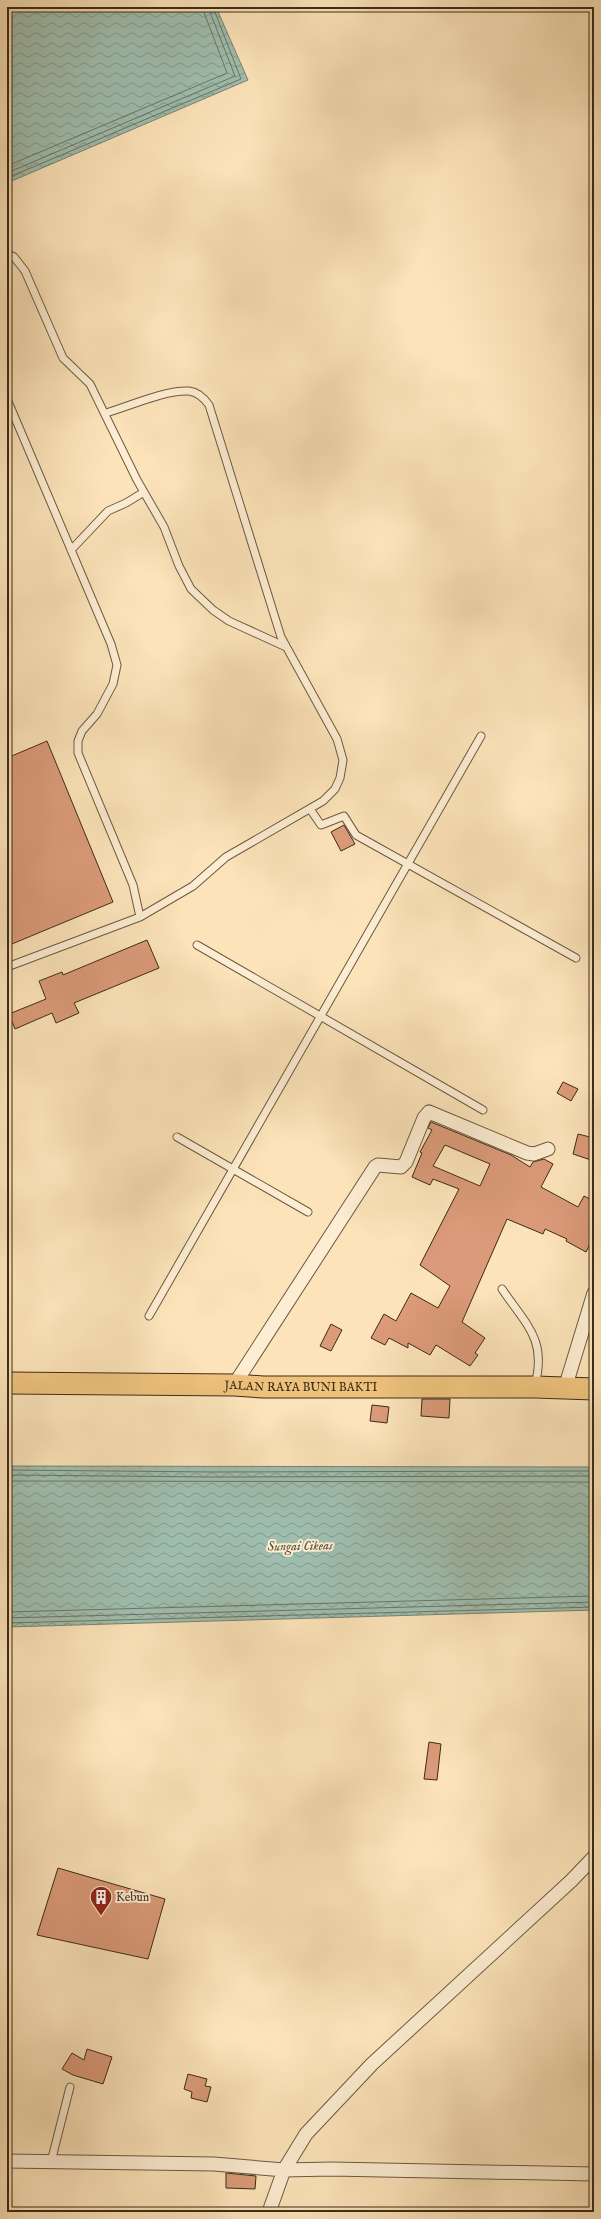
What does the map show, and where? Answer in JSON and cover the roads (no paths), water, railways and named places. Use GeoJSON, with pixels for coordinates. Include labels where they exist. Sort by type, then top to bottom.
{"type":"FeatureCollection","features":[{"type":"Feature","properties":{"kind":"main road","name":"JALAN RAYA BUNI BAKTI"},"geometry":{"type":"LineString","coordinates":[[7,1383],[234,1385],[263,1387],[535,1387],[594,1389]]}},
{"type":"Feature","properties":{"kind":"street"},"geometry":{"type":"LineString","coordinates":[[234,1385],[375,1167],[378,1166],[398,1169],[406,1162],[424,1118],[429,1112],[526,1153],[534,1154],[548,1149]]}},
{"type":"Feature","properties":{"kind":"street"},"geometry":{"type":"LineString","coordinates":[[565,1388],[594,1293]]}},
{"type":"Feature","properties":{"kind":"street"},"geometry":{"type":"LineString","coordinates":[[269,2212],[284,2170],[306,2134],[372,2064],[571,1881],[594,1857]]}},
{"type":"Feature","properties":{"kind":"street"},"geometry":{"type":"LineString","coordinates":[[7,2161],[214,2164],[284,2170],[331,2169],[594,2174]]}},
{"type":"Feature","properties":{"kind":"lane"},"geometry":{"type":"LineString","coordinates":[[7,254],[14,257],[25,271],[64,358],[90,384],[144,492],[164,527],[179,566],[192,589],[213,610],[229,621],[286,647]]}},
{"type":"Feature","properties":{"kind":"lane"},"geometry":{"type":"LineString","coordinates":[[7,967],[140,917],[193,886],[226,857],[323,801],[335,789],[340,778],[343,760],[337,739],[286,647],[279,630],[208,405],[203,396],[191,391],[173,393],[106,414]]}},
{"type":"Feature","properties":{"kind":"lane"},"geometry":{"type":"LineString","coordinates":[[7,399],[111,644],[118,665],[110,690],[97,714],[82,731],[78,741],[78,753],[133,885],[140,917]]}},
{"type":"Feature","properties":{"kind":"lane"},"geometry":{"type":"LineString","coordinates":[[71,550],[108,511],[126,503],[144,492]]}},
{"type":"Feature","properties":{"kind":"lane"},"geometry":{"type":"LineString","coordinates":[[149,1316],[481,736]]}},
{"type":"Feature","properties":{"kind":"lane"},"geometry":{"type":"LineString","coordinates":[[310,808],[321,826],[344,816],[356,835],[576,958]]}},
{"type":"Feature","properties":{"kind":"lane"},"geometry":{"type":"LineString","coordinates":[[197,945],[483,1110]]}},
{"type":"Feature","properties":{"kind":"lane"},"geometry":{"type":"LineString","coordinates":[[177,1137],[308,1212]]}},
{"type":"Feature","properties":{"kind":"lane"},"geometry":{"type":"LineString","coordinates":[[502,1289],[536,1339],[539,1350],[539,1371],[535,1387]]}},
{"type":"Feature","properties":{"kind":"lane"},"geometry":{"type":"LineString","coordinates":[[51,2162],[70,2087]]}},
{"type":"Feature","properties":{"kind":"water"},"geometry":{"type":"Polygon","coordinates":[[[7,7],[216,7],[248,80],[7,183],[7,7]]]}},
{"type":"Feature","properties":{"kind":"water","name":"Sungai Cikeas"},"geometry":{"type":"Polygon","coordinates":[[[7,1466],[594,1467],[594,1610],[7,1627],[7,1466]]]}},
{"type":"Feature","properties":{"kind":"place","name":"Kebun"},"geometry":{"type":"Point","coordinates":[101,1916]}}]}
